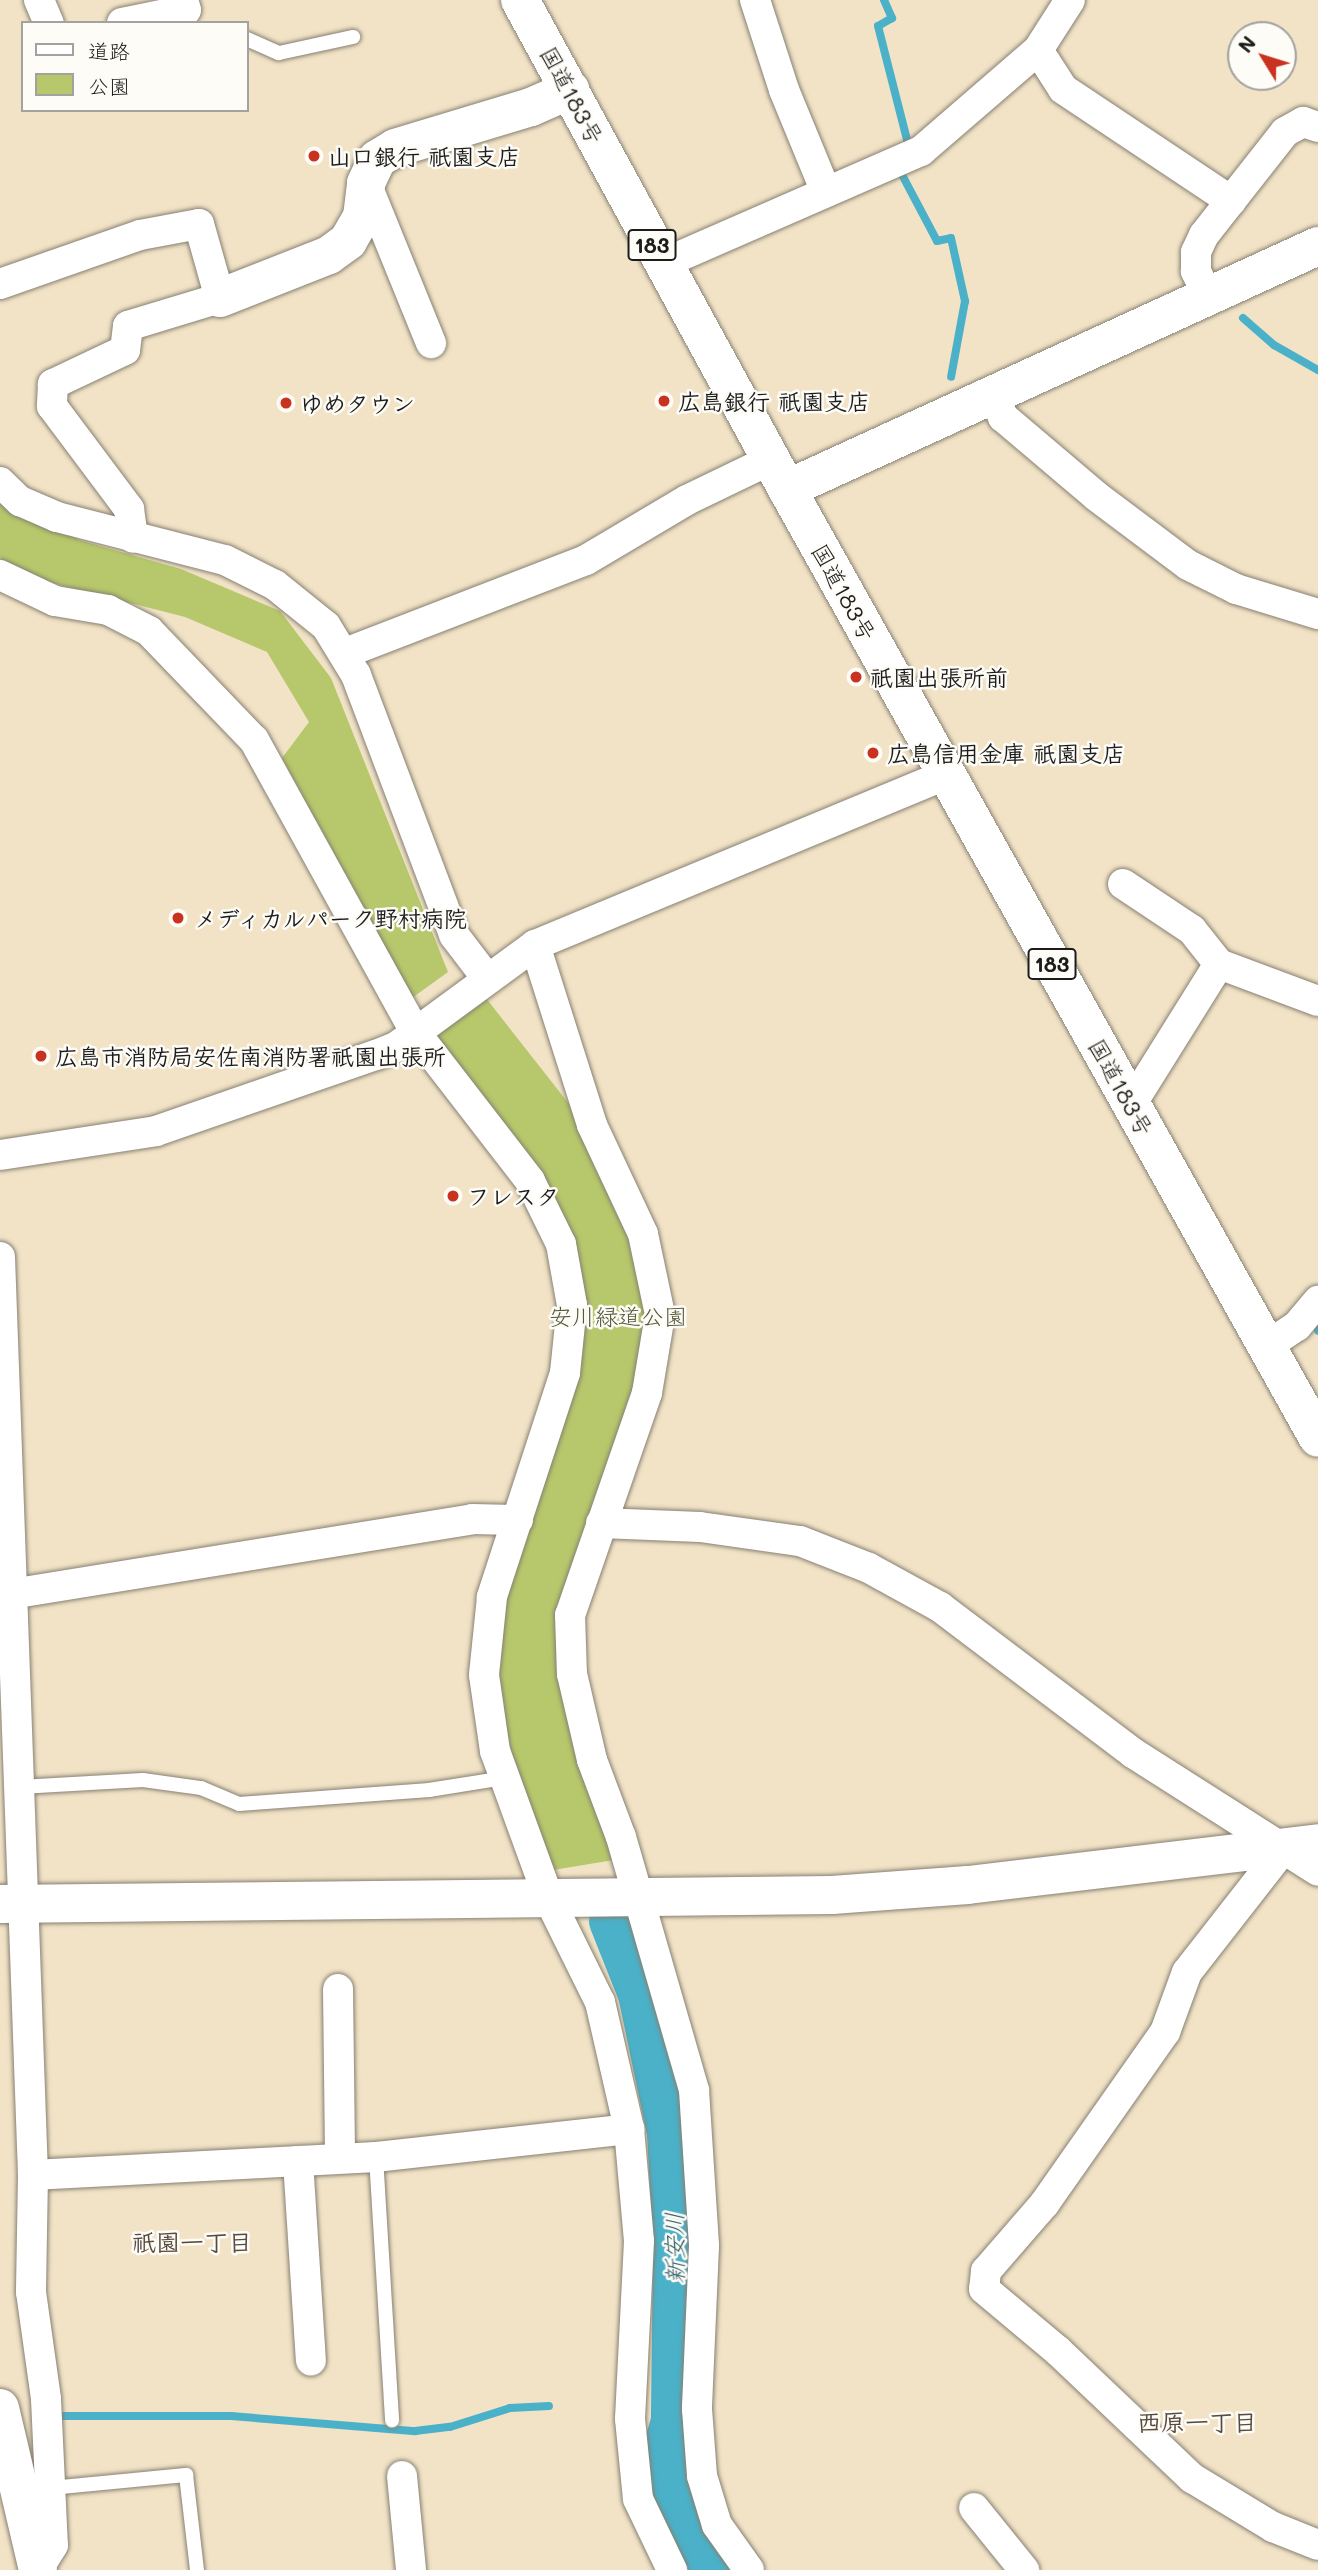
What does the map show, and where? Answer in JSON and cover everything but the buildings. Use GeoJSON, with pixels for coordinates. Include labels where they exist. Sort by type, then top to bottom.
{"type":"FeatureCollection","features":[{"type":"Feature","properties":{"kind":"main road","name":"国道183号"},"geometry":{"type":"LineString","coordinates":[[520,0],[778,474],[1318,1438]]}},
{"type":"Feature","properties":{"kind":"main road"},"geometry":{"type":"LineString","coordinates":[[220,298],[329,255],[348,241],[362,217],[366,183],[377,159],[405,142],[531,107],[570,90]]}},
{"type":"Feature","properties":{"kind":"main road"},"geometry":{"type":"LineString","coordinates":[[778,474],[994,394],[1318,246]]}},
{"type":"Feature","properties":{"kind":"main road"},"geometry":{"type":"LineString","coordinates":[[12,1904],[832,1895],[927,1888],[1301,1846]]}},
{"type":"Feature","properties":{"kind":"main road"},"geometry":{"type":"LineString","coordinates":[[0,2408],[38,2569]]}},
{"type":"Feature","properties":{"kind":"street"},"geometry":{"type":"LineString","coordinates":[[39,0],[48,21]]}},
{"type":"Feature","properties":{"kind":"street"},"geometry":{"type":"LineString","coordinates":[[114,0],[121,21]]}},
{"type":"Feature","properties":{"kind":"street"},"geometry":{"type":"LineString","coordinates":[[132,21],[186,10],[183,0]]}},
{"type":"Feature","properties":{"kind":"street"},"geometry":{"type":"LineString","coordinates":[[755,0],[826,192]]}},
{"type":"Feature","properties":{"kind":"street"},"geometry":{"type":"LineString","coordinates":[[662,264],[920,151],[1038,50],[1070,0]]}},
{"type":"Feature","properties":{"kind":"street"},"geometry":{"type":"LineString","coordinates":[[1038,50],[1063,89],[1231,201]]}},
{"type":"Feature","properties":{"kind":"street"},"geometry":{"type":"LineString","coordinates":[[1208,296],[1196,271],[1196,252],[1231,201],[1285,132],[1303,122],[1318,127]]}},
{"type":"Feature","properties":{"kind":"street"},"geometry":{"type":"LineString","coordinates":[[366,183],[431,343]]}},
{"type":"Feature","properties":{"kind":"street"},"geometry":{"type":"LineString","coordinates":[[0,284],[140,235],[199,224],[220,298],[128,326],[125,350],[53,384],[52,406],[130,509],[133,538]]}},
{"type":"Feature","properties":{"kind":"street"},"geometry":{"type":"LineString","coordinates":[[994,394],[1003,417],[1096,496],[1188,565],[1236,589],[1318,614]]}},
{"type":"Feature","properties":{"kind":"street"},"geometry":{"type":"LineString","coordinates":[[340,659],[586,560],[687,500],[778,474]]}},
{"type":"Feature","properties":{"kind":"street"},"geometry":{"type":"LineString","coordinates":[[0,482],[20,501],[133,538],[225,560],[275,585],[326,626],[454,935],[486,977]]}},
{"type":"Feature","properties":{"kind":"street"},"geometry":{"type":"LineString","coordinates":[[1,577],[55,601],[108,610],[149,631],[254,740],[415,1032],[530,1181],[561,1244],[572,1305],[565,1373],[492,1597],[484,1675],[495,1751],[548,1897],[600,2002],[629,2129],[639,2241],[630,2419],[639,2499],[672,2570]]}},
{"type":"Feature","properties":{"kind":"street"},"geometry":{"type":"LineString","coordinates":[[0,1155],[156,1131],[376,1055],[415,1032],[486,977],[534,945],[946,775]]}},
{"type":"Feature","properties":{"kind":"street"},"geometry":{"type":"LineString","coordinates":[[1123,884],[1192,930],[1219,964],[1318,1001]]}},
{"type":"Feature","properties":{"kind":"street"},"geometry":{"type":"LineString","coordinates":[[534,945],[592,1125],[643,1234],[660,1315],[648,1393],[570,1615],[572,1674],[592,1760],[640,1898],[694,2090],[704,2246],[697,2409],[702,2476],[717,2525],[749,2570]]}},
{"type":"Feature","properties":{"kind":"street"},"geometry":{"type":"LineString","coordinates":[[1130,1105],[1219,964]]}},
{"type":"Feature","properties":{"kind":"street"},"geometry":{"type":"LineString","coordinates":[[0,1257],[7,1579],[20,1787],[12,1904],[33,2175],[32,2292],[46,2399],[53,2544],[38,2569]]}},
{"type":"Feature","properties":{"kind":"street"},"geometry":{"type":"LineString","coordinates":[[1267,1346],[1297,1326],[1318,1301]]}},
{"type":"Feature","properties":{"kind":"street"},"geometry":{"type":"LineString","coordinates":[[7,1579],[472,1519],[518,1520]]}},
{"type":"Feature","properties":{"kind":"street"},"geometry":{"type":"LineString","coordinates":[[601,1524],[700,1527],[800,1541],[869,1568],[940,1607],[1133,1753],[1301,1846],[1318,1871]]}},
{"type":"Feature","properties":{"kind":"street"},"geometry":{"type":"LineString","coordinates":[[1301,1846],[1187,1972],[1165,2032],[1045,2203],[986,2271],[984,2289],[1058,2351],[1192,2478],[1273,2527],[1318,2545]]}},
{"type":"Feature","properties":{"kind":"street"},"geometry":{"type":"LineString","coordinates":[[338,1989],[340,2157]]}},
{"type":"Feature","properties":{"kind":"street"},"geometry":{"type":"LineString","coordinates":[[33,2175],[376,2157],[629,2129]]}},
{"type":"Feature","properties":{"kind":"street"},"geometry":{"type":"LineString","coordinates":[[298,2161],[311,2361]]}},
{"type":"Feature","properties":{"kind":"street"},"geometry":{"type":"LineString","coordinates":[[402,2476],[411,2570]]}},
{"type":"Feature","properties":{"kind":"street"},"geometry":{"type":"LineString","coordinates":[[974,2508],[1024,2570]]}},
{"type":"Feature","properties":{"kind":"lane"},"geometry":{"type":"LineString","coordinates":[[248,38],[279,53],[354,37]]}},
{"type":"Feature","properties":{"kind":"lane"},"geometry":{"type":"LineString","coordinates":[[340,659],[358,716]]}},
{"type":"Feature","properties":{"kind":"lane"},"geometry":{"type":"LineString","coordinates":[[20,1787],[143,1780],[201,1788],[239,1804],[429,1790],[505,1778]]}},
{"type":"Feature","properties":{"kind":"lane"},"geometry":{"type":"LineString","coordinates":[[376,2157],[392,2421]]}},
{"type":"Feature","properties":{"kind":"lane"},"geometry":{"type":"LineString","coordinates":[[50,2488],[186,2475],[197,2570]]}},
{"type":"Feature","properties":{"kind":"green space"},"geometry":{"type":"Polygon","coordinates":[[[0,493],[79,540],[181,569],[280,611],[331,678],[448,972],[412,998],[282,758],[309,722],[267,652],[185,617],[13,573],[0,557],[0,493]]]}},
{"type":"Feature","properties":{"kind":"green space","name":"安川緑道公園"},"geometry":{"type":"Polygon","coordinates":[[[482,993],[573,1109],[630,1226],[656,1317],[564,1612],[620,1859],[553,1870],[514,1766],[496,1674],[508,1590],[565,1422],[582,1320],[569,1234],[431,1038],[482,993]]]}},
{"type":"Feature","properties":{"kind":"waterway"},"geometry":{"type":"LineString","coordinates":[[884,0],[892,18],[878,26],[909,148]]}},
{"type":"Feature","properties":{"kind":"waterway"},"geometry":{"type":"LineString","coordinates":[[900,171],[937,241],[951,238],[965,301],[951,377]]}},
{"type":"Feature","properties":{"kind":"waterway"},"geometry":{"type":"LineString","coordinates":[[1243,318],[1274,345],[1318,370]]}},
{"type":"Feature","properties":{"kind":"waterway"},"geometry":{"type":"LineString","coordinates":[[1315,1319],[1318,1331]]}},
{"type":"Feature","properties":{"kind":"waterway","name":"新安川"},"geometry":{"type":"LineString","coordinates":[[612,1921],[641,1994],[670,2133],[676,2248],[674,2421],[664,2456],[673,2513],[711,2570]]}},
{"type":"Feature","properties":{"kind":"waterway"},"geometry":{"type":"LineString","coordinates":[[58,2416],[231,2416],[415,2431],[450,2427],[510,2408],[549,2406]]}},
{"type":"Feature","properties":{"kind":"waterway"},"geometry":{"type":"LineString","coordinates":[[647,2448],[664,2456]]}},
{"type":"Feature","properties":{"kind":"place","name":"山口銀行 祇園支店"},"geometry":{"type":"Point","coordinates":[314,156]}},
{"type":"Feature","properties":{"kind":"place","name":"広島銀行 祇園支店"},"geometry":{"type":"Point","coordinates":[664,401]}},
{"type":"Feature","properties":{"kind":"place","name":"ゆめタウン"},"geometry":{"type":"Point","coordinates":[286,403]}},
{"type":"Feature","properties":{"kind":"place","name":"祇園出張所前"},"geometry":{"type":"Point","coordinates":[856,677]}},
{"type":"Feature","properties":{"kind":"place","name":"広島信用金庫 祇園支店"},"geometry":{"type":"Point","coordinates":[873,753]}},
{"type":"Feature","properties":{"kind":"place","name":"メディカルパーク野村病院"},"geometry":{"type":"Point","coordinates":[178,918]}},
{"type":"Feature","properties":{"kind":"place","name":"広島市消防局安佐南消防署祇園出張所"},"geometry":{"type":"Point","coordinates":[41,1056]}},
{"type":"Feature","properties":{"kind":"place","name":"フレスタ"},"geometry":{"type":"Point","coordinates":[453,1196]}},
{"type":"Feature","properties":{"kind":"district","name":"祇園一丁目"},"geometry":{"type":"Point","coordinates":[192,2242]}},
{"type":"Feature","properties":{"kind":"district","name":"西原一丁目"},"geometry":{"type":"Point","coordinates":[1197,2422]}}]}
